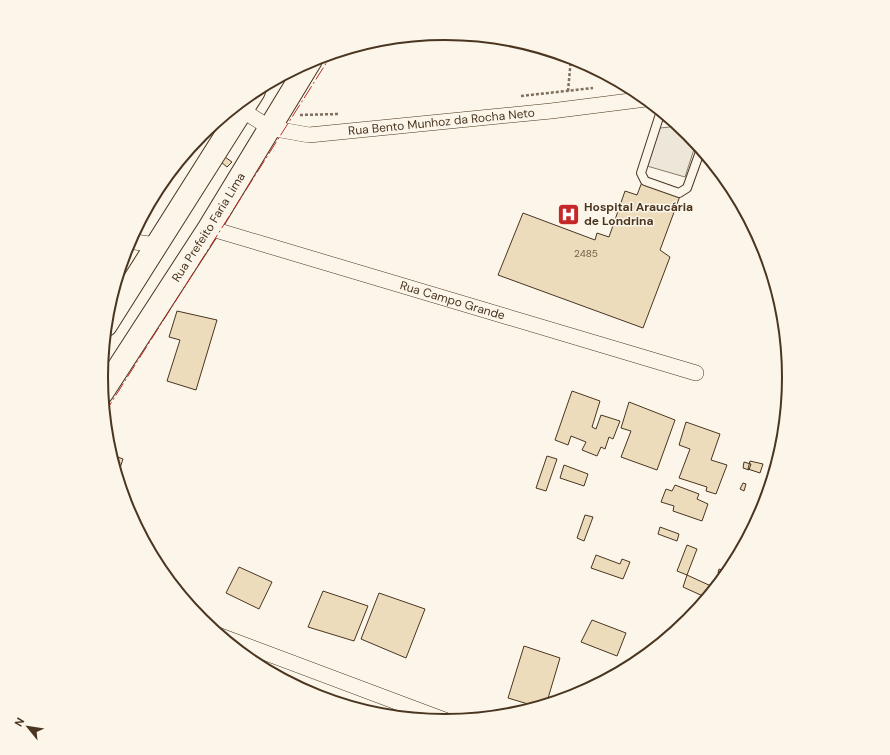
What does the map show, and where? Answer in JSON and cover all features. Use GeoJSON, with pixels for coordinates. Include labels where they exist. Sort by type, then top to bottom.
{"type":"FeatureCollection","features":[{"type":"Feature","properties":{"kind":"main road","name":"Rua Prefeito Faria Lima"},"geometry":{"type":"LineString","coordinates":[[108,384],[209,228],[304,71]]}},
{"type":"Feature","properties":{"kind":"main road"},"geometry":{"type":"LineString","coordinates":[[114,312],[244,107]]}},
{"type":"Feature","properties":{"kind":"street","name":"Rua Bento Munhoz da Rocha Neto"},"geometry":{"type":"LineString","coordinates":[[242,110],[309,135],[552,111],[637,100]]}},
{"type":"Feature","properties":{"kind":"street","name":"Rua Campo Grande"},"geometry":{"type":"LineString","coordinates":[[209,228],[696,373]]}},
{"type":"Feature","properties":{"kind":"street"},"geometry":{"type":"LineString","coordinates":[[136,242],[156,245]]}},
{"type":"Feature","properties":{"kind":"street"},"geometry":{"type":"LineString","coordinates":[[236,642],[429,714]]}},
{"type":"Feature","properties":{"kind":"lane"},"geometry":{"type":"LineString","coordinates":[[659,117],[641,172],[645,181],[679,193],[687,188],[699,155]]}},
{"type":"Feature","properties":{"kind":"path"},"geometry":{"type":"LineString","coordinates":[[568,91],[570,65]]}},
{"type":"Feature","properties":{"kind":"path"},"geometry":{"type":"LineString","coordinates":[[274,121],[345,114]]}},
{"type":"Feature","properties":{"kind":"shaded area"},"geometry":{"type":"Polygon","coordinates":[[[671,127],[694,150],[685,177],[647,166],[660,128],[671,127]]]}},
{"type":"Feature","properties":{"kind":"building"},"geometry":{"type":"Polygon","coordinates":[[[225,157],[232,162],[227,167],[221,162],[225,157]]]}},
{"type":"Feature","properties":{"kind":"building","name":"Hospital Araucária de Londrina"},"geometry":{"type":"Polygon","coordinates":[[[642,182],[680,196],[660,250],[670,257],[643,328],[498,275],[523,213],[595,240],[597,233],[609,237],[625,191],[637,195],[642,182]]]}},
{"type":"Feature","properties":{"kind":"building"},"geometry":{"type":"Polygon","coordinates":[[[177,311],[217,320],[196,390],[167,381],[180,340],[169,337],[177,311]]]}},
{"type":"Feature","properties":{"kind":"building"},"geometry":{"type":"Polygon","coordinates":[[[572,391],[600,401],[592,427],[596,429],[601,415],[620,421],[613,439],[609,437],[605,449],[601,447],[597,456],[582,450],[586,442],[571,436],[568,445],[555,440],[572,391]]]}},
{"type":"Feature","properties":{"kind":"building"},"geometry":{"type":"Polygon","coordinates":[[[629,402],[675,420],[657,470],[621,457],[631,431],[621,428],[629,402]]]}},
{"type":"Feature","properties":{"kind":"building"},"geometry":{"type":"Polygon","coordinates":[[[686,422],[720,434],[711,460],[727,465],[716,494],[706,491],[707,487],[679,478],[690,449],[679,445],[686,422]]]}},
{"type":"Feature","properties":{"kind":"building"},"geometry":{"type":"Polygon","coordinates":[[[547,456],[557,459],[546,491],[536,488],[547,456]]]}},
{"type":"Feature","properties":{"kind":"building"},"geometry":{"type":"Polygon","coordinates":[[[117,457],[123,459],[120,468],[117,457]]]}},
{"type":"Feature","properties":{"kind":"building"},"geometry":{"type":"Polygon","coordinates":[[[750,461],[763,464],[760,473],[748,469],[750,461]]]}},
{"type":"Feature","properties":{"kind":"building"},"geometry":{"type":"Polygon","coordinates":[[[744,462],[751,464],[749,470],[743,468],[744,462]]]}},
{"type":"Feature","properties":{"kind":"building"},"geometry":{"type":"Polygon","coordinates":[[[564,465],[588,474],[584,486],[560,478],[564,465]]]}},
{"type":"Feature","properties":{"kind":"building"},"geometry":{"type":"Polygon","coordinates":[[[743,483],[746,484],[744,491],[740,489],[743,483]]]}},
{"type":"Feature","properties":{"kind":"building"},"geometry":{"type":"Polygon","coordinates":[[[675,485],[699,494],[697,499],[708,504],[702,521],[673,511],[674,506],[661,502],[666,489],[672,491],[675,485]]]}},
{"type":"Feature","properties":{"kind":"building"},"geometry":{"type":"Polygon","coordinates":[[[585,515],[593,517],[584,541],[577,538],[585,515]]]}},
{"type":"Feature","properties":{"kind":"building"},"geometry":{"type":"Polygon","coordinates":[[[660,527],[679,534],[677,541],[658,534],[660,527]]]}},
{"type":"Feature","properties":{"kind":"building"},"geometry":{"type":"Polygon","coordinates":[[[687,545],[697,549],[687,575],[677,571],[687,545]]]}},
{"type":"Feature","properties":{"kind":"building"},"geometry":{"type":"Polygon","coordinates":[[[596,555],[620,564],[622,559],[630,562],[623,579],[591,568],[596,555]]]}},
{"type":"Feature","properties":{"kind":"building"},"geometry":{"type":"Polygon","coordinates":[[[239,567],[272,582],[259,609],[226,593],[239,567]]]}},
{"type":"Feature","properties":{"kind":"building"},"geometry":{"type":"Polygon","coordinates":[[[719,569],[722,570],[720,574],[718,573],[719,569]]]}},
{"type":"Feature","properties":{"kind":"building"},"geometry":{"type":"Polygon","coordinates":[[[687,575],[711,586],[702,596],[683,587],[687,575]]]}},
{"type":"Feature","properties":{"kind":"building"},"geometry":{"type":"Polygon","coordinates":[[[323,591],[368,606],[354,641],[308,627],[323,591]]]}},
{"type":"Feature","properties":{"kind":"building"},"geometry":{"type":"Polygon","coordinates":[[[379,593],[425,609],[406,658],[361,639],[379,593]]]}},
{"type":"Feature","properties":{"kind":"building"},"geometry":{"type":"Polygon","coordinates":[[[592,620],[626,633],[617,656],[581,642],[592,620]]]}},
{"type":"Feature","properties":{"kind":"building"},"geometry":{"type":"Polygon","coordinates":[[[524,646],[560,658],[548,698],[528,704],[508,698],[524,646]]]}},
{"type":"Feature","properties":{"kind":"power"},"geometry":{"type":"LineString","coordinates":[[109,407],[327,62]]}},
{"type":"Feature","properties":{"kind":"place","name":"Hospital Araucária de Londrina"},"geometry":{"type":"Point","coordinates":[569,214]}}]}
